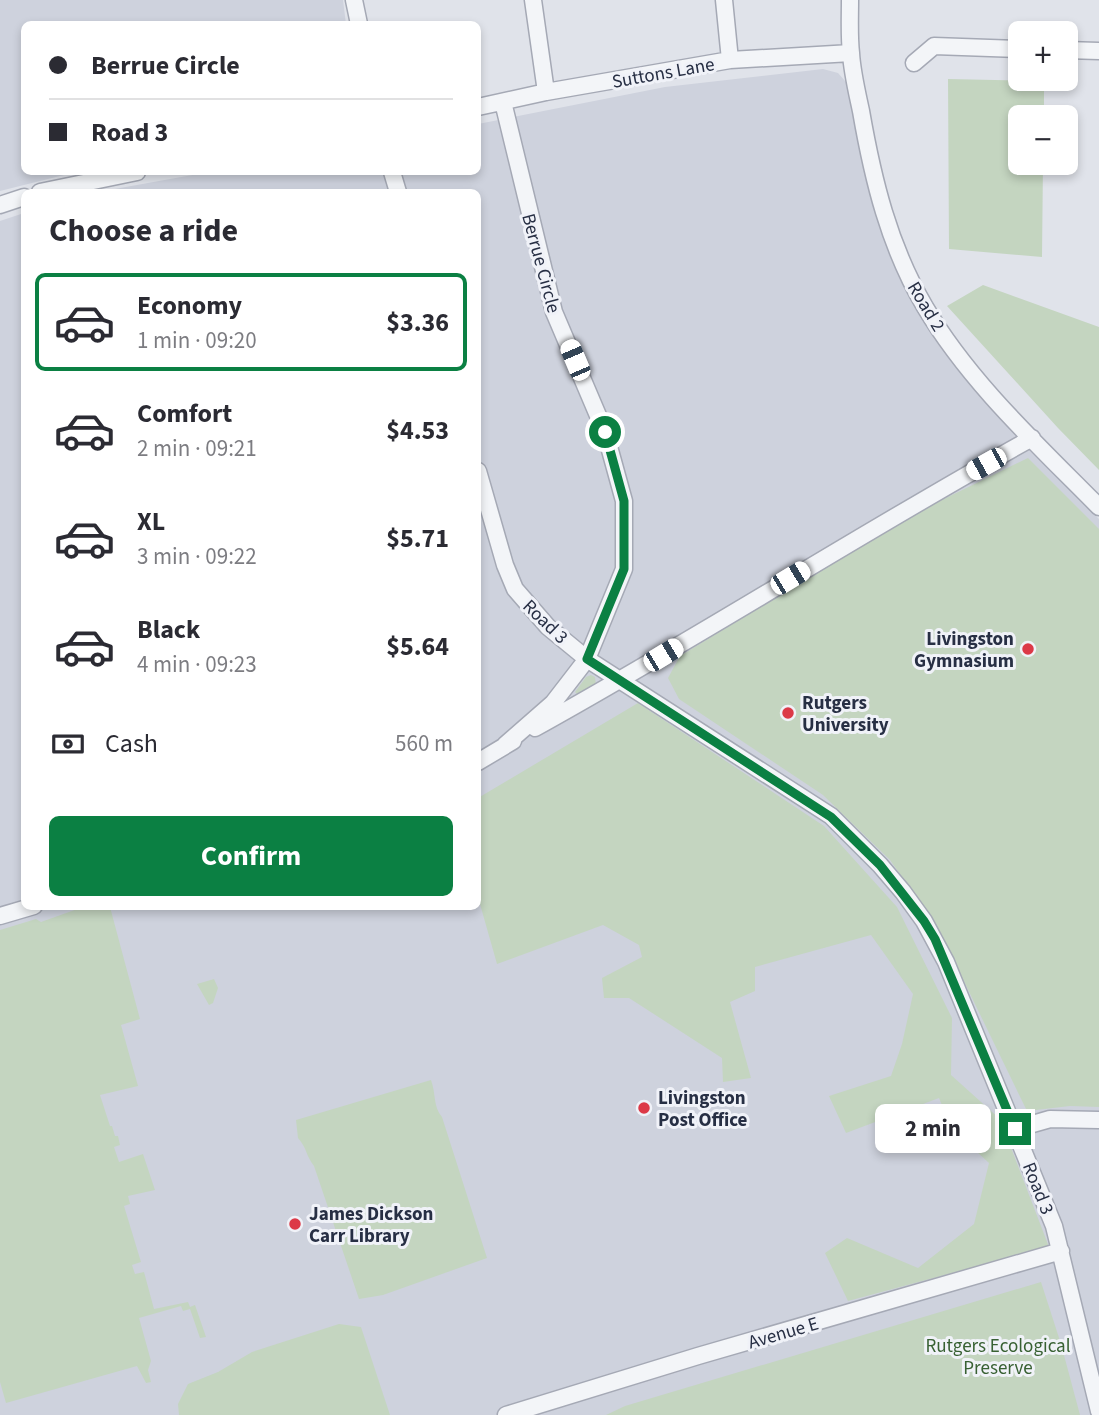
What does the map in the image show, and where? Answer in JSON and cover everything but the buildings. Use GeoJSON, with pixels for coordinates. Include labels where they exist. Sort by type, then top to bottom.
{"type":"FeatureCollection","features":[{"type":"Feature","properties":{"kind":"street"},"geometry":{"type":"LineString","coordinates":[[354,0],[358,21]]}},
{"type":"Feature","properties":{"kind":"street"},"geometry":{"type":"LineString","coordinates":[[533,0],[547,92]]}},
{"type":"Feature","properties":{"kind":"street"},"geometry":{"type":"LineString","coordinates":[[723,0],[730,60]]}},
{"type":"Feature","properties":{"kind":"street","name":"Road 2"},"geometry":{"type":"LineString","coordinates":[[850,0],[850,53],[874,181],[886,222],[904,265],[926,307],[953,348],[988,391],[1099,508]]}},
{"type":"Feature","properties":{"kind":"street"},"geometry":{"type":"LineString","coordinates":[[915,63],[933,46],[1008,49]]}},
{"type":"Feature","properties":{"kind":"street"},"geometry":{"type":"LineString","coordinates":[[1078,50],[1099,51]]}},
{"type":"Feature","properties":{"kind":"street","name":"Suttons Lane"},"geometry":{"type":"LineString","coordinates":[[481,106],[730,60],[850,53]]}},
{"type":"Feature","properties":{"kind":"street","name":"Berrue Circle"},"geometry":{"type":"LineString","coordinates":[[503,102],[554,312],[605,432],[624,501],[624,569],[587,659],[553,703],[505,745]]}},
{"type":"Feature","properties":{"kind":"street"},"geometry":{"type":"LineString","coordinates":[[51,189],[121,175]]}},
{"type":"Feature","properties":{"kind":"street"},"geometry":{"type":"LineString","coordinates":[[0,205],[21,198]]}},
{"type":"Feature","properties":{"kind":"street"},"geometry":{"type":"LineString","coordinates":[[481,760],[621,680],[905,509],[1032,438]]}},
{"type":"Feature","properties":{"kind":"street","name":"Road 3"},"geometry":{"type":"LineString","coordinates":[[481,481],[505,565],[515,589],[548,627],[587,659],[831,817],[880,865],[924,921],[935,939],[1054,1226],[1099,1411]]}},
{"type":"Feature","properties":{"kind":"street"},"geometry":{"type":"LineString","coordinates":[[0,916],[21,910]]}},
{"type":"Feature","properties":{"kind":"street"},"geometry":{"type":"LineString","coordinates":[[1015,1129],[1050,1119],[1099,1120]]}},
{"type":"Feature","properties":{"kind":"street","name":"Avenue E"},"geometry":{"type":"LineString","coordinates":[[506,1415],[698,1356],[1061,1251]]}},
{"type":"Feature","properties":{"kind":"shaded area"},"geometry":{"type":"Polygon","coordinates":[[[0,0],[343,0],[346,21],[21,21],[21,175],[64,175],[0,191],[0,0]]]}},
{"type":"Feature","properties":{"kind":"shaded area","name":"Rutgers University"},"geometry":{"type":"Polygon","coordinates":[[[823,69],[838,73],[846,82],[900,268],[1024,443],[1099,519],[1099,1415],[0,1415],[0,221],[21,214],[21,910],[481,910],[481,189],[115,189],[192,175],[481,175],[481,123],[665,87],[823,69]]]}},
{"type":"Feature","properties":{"kind":"green space"},"geometry":{"type":"Polygon","coordinates":[[[948,79],[1008,80],[1008,91],[1044,91],[1044,105],[1008,105],[1008,175],[1043,175],[1042,257],[949,249],[948,79]]]}},
{"type":"Feature","properties":{"kind":"green space"},"geometry":{"type":"Polygon","coordinates":[[[983,285],[1099,327],[1099,470],[947,306],[983,285]]]}},
{"type":"Feature","properties":{"kind":"green space"},"geometry":{"type":"Polygon","coordinates":[[[1028,458],[1099,529],[1099,1107],[1070,1106],[1027,1111],[938,928],[890,860],[823,795],[679,699],[668,678],[680,656],[909,516],[1028,458]]]}},
{"type":"Feature","properties":{"kind":"green space"},"geometry":{"type":"Polygon","coordinates":[[[586,677],[595,677],[596,685],[578,695],[575,692],[586,677]]]}},
{"type":"Feature","properties":{"kind":"green space"},"geometry":{"type":"Polygon","coordinates":[[[638,703],[824,826],[897,907],[952,1018],[951,1075],[1000,1119],[1049,1247],[848,1301],[825,1253],[847,1238],[918,1268],[974,1224],[989,1163],[952,1129],[939,1098],[846,1133],[829,1096],[891,1076],[902,1044],[913,994],[871,935],[755,967],[755,991],[730,1002],[751,1078],[723,1082],[722,1058],[629,998],[604,998],[602,978],[642,957],[639,945],[603,925],[497,964],[481,908],[481,796],[638,703]]]}},
{"type":"Feature","properties":{"kind":"green space"},"geometry":{"type":"Polygon","coordinates":[[[75,910],[111,910],[140,1019],[121,1025],[138,1086],[100,1095],[110,1126],[115,1136],[118,1136],[120,1145],[114,1147],[119,1162],[143,1154],[155,1190],[128,1196],[130,1204],[124,1206],[141,1262],[132,1265],[135,1274],[144,1272],[154,1309],[188,1302],[190,1307],[195,1305],[206,1337],[200,1338],[190,1309],[183,1311],[181,1306],[139,1318],[151,1361],[148,1370],[151,1382],[146,1383],[137,1366],[6,1403],[0,1382],[0,930],[36,919],[41,922],[75,910]]]}},
{"type":"Feature","properties":{"kind":"green space"},"geometry":{"type":"Polygon","coordinates":[[[214,979],[218,988],[213,1003],[209,1005],[197,984],[214,979]]]}},
{"type":"Feature","properties":{"kind":"green space"},"geometry":{"type":"Polygon","coordinates":[[[431,1080],[437,1109],[442,1117],[487,1258],[383,1295],[359,1299],[314,1166],[298,1138],[296,1120],[431,1080]]]}},
{"type":"Feature","properties":{"kind":"green space","name":"Rutgers Ecological Preserve"},"geometry":{"type":"Polygon","coordinates":[[[1041,1282],[1080,1415],[606,1415],[625,1406],[1041,1282]]]}},
{"type":"Feature","properties":{"kind":"green space"},"geometry":{"type":"Polygon","coordinates":[[[339,1324],[361,1327],[390,1415],[179,1415],[178,1404],[188,1384],[218,1372],[252,1352],[339,1324]]]}},
{"type":"Feature","properties":{"kind":"place","name":"Livingston Gymnasium"},"geometry":{"type":"Point","coordinates":[1028,649]}},
{"type":"Feature","properties":{"kind":"place","name":"Rutgers University"},"geometry":{"type":"Point","coordinates":[788,713]}},
{"type":"Feature","properties":{"kind":"place","name":"Livingston Post Office"},"geometry":{"type":"Point","coordinates":[644,1108]}},
{"type":"Feature","properties":{"kind":"place","name":"James Dickson Carr Library"},"geometry":{"type":"Point","coordinates":[295,1224]}},
{"type":"Feature","properties":{"kind":"route"},"geometry":{"type":"LineString","coordinates":[[605,432],[624,501],[624,569],[587,659],[831,817],[880,865],[903,892],[935,939],[1015,1129]]}}]}
